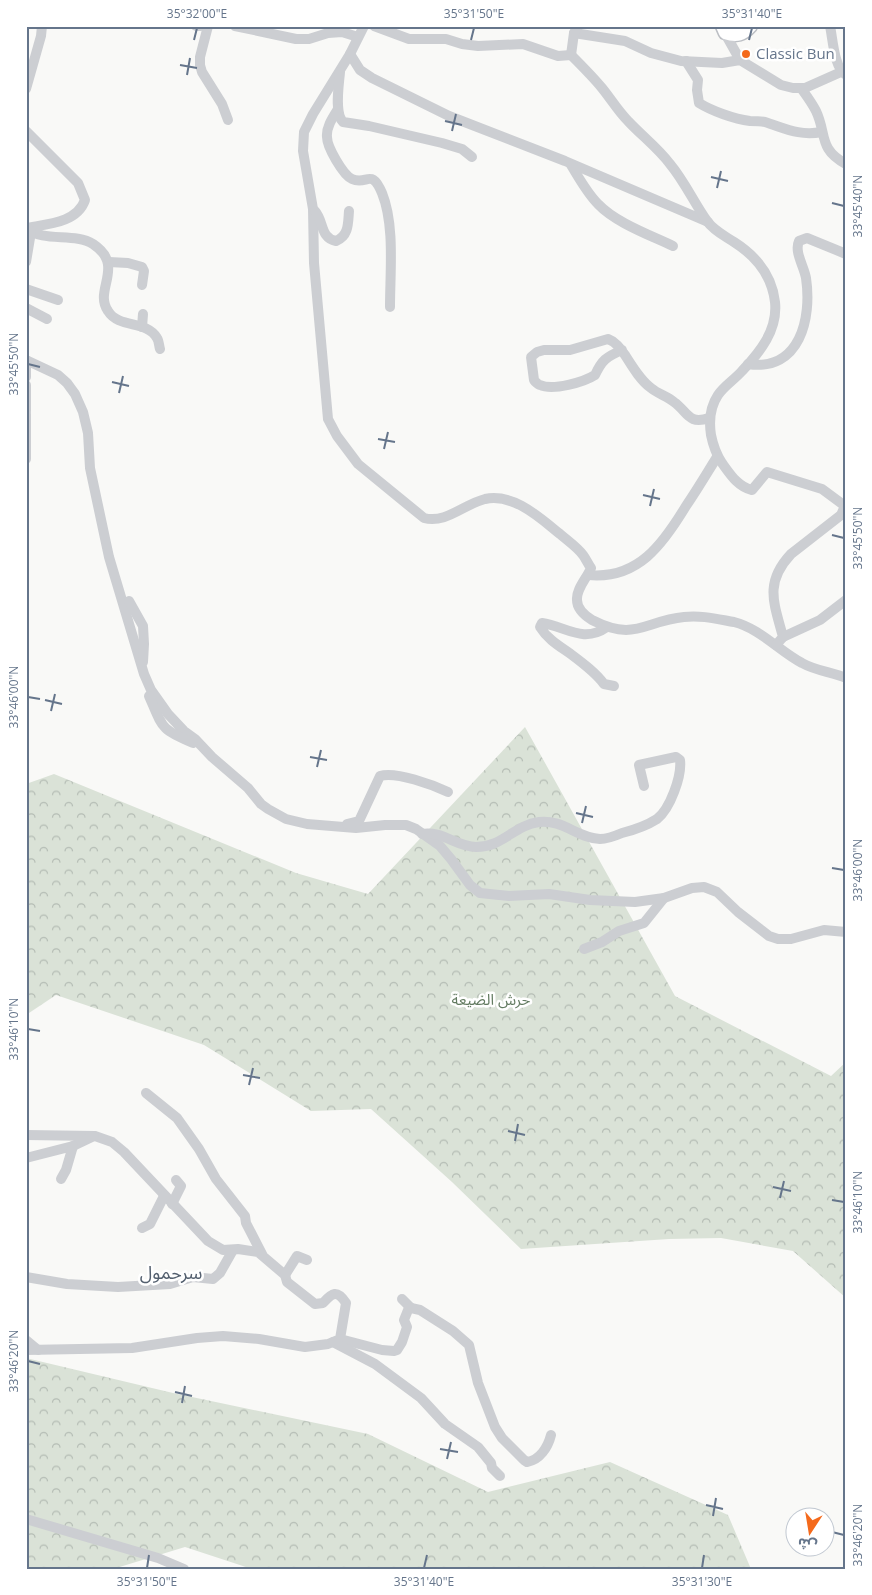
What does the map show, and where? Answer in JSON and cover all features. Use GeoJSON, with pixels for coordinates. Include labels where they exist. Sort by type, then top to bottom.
{"type":"FeatureCollection","features":[{"type":"Feature","properties":{"kind":"main road"},"geometry":{"type":"LineString","coordinates":[[722,27],[725,33],[734,36],[741,34],[751,26]]}},
{"type":"Feature","properties":{"kind":"street"},"geometry":{"type":"LineString","coordinates":[[26,89],[42,26]]}},
{"type":"Feature","properties":{"kind":"street"},"geometry":{"type":"LineString","coordinates":[[196,26],[201,26]]}},
{"type":"Feature","properties":{"kind":"street"},"geometry":{"type":"LineString","coordinates":[[208,26],[200,65],[202,72],[222,104],[228,120]]}},
{"type":"Feature","properties":{"kind":"street"},"geometry":{"type":"LineString","coordinates":[[234,26],[296,39],[309,39],[336,32],[357,31]]}},
{"type":"Feature","properties":{"kind":"street"},"geometry":{"type":"LineString","coordinates":[[363,26],[357,31],[350,54],[304,132],[303,151],[312,209],[314,263],[328,419],[337,436],[358,464],[424,518],[443,519],[462,508],[493,498],[511,501],[543,520],[575,546],[584,556],[591,568],[577,595],[577,604],[586,616],[607,627],[620,630],[636,630],[675,618],[700,616],[743,626],[779,641],[804,664],[846,678]]}},
{"type":"Feature","properties":{"kind":"street"},"geometry":{"type":"LineString","coordinates":[[374,26],[409,39],[446,39],[478,46],[523,44],[558,56],[571,55]]}},
{"type":"Feature","properties":{"kind":"street"},"geometry":{"type":"LineString","coordinates":[[722,27],[740,60],[781,85],[805,88],[844,74],[836,64],[830,26]]}},
{"type":"Feature","properties":{"kind":"street"},"geometry":{"type":"LineString","coordinates":[[571,55],[576,30],[625,41],[651,53],[686,61],[722,63],[740,60]]}},
{"type":"Feature","properties":{"kind":"street"},"geometry":{"type":"LineString","coordinates":[[350,54],[360,70],[372,78],[449,116],[538,150],[708,222]]}},
{"type":"Feature","properties":{"kind":"street"},"geometry":{"type":"LineString","coordinates":[[571,55],[599,84],[627,120],[670,163],[708,222],[721,234],[750,254],[769,279],[775,304],[775,321],[764,346],[718,394],[709,418],[717,457],[734,480],[746,488],[752,490],[767,472],[822,489],[845,506],[841,515],[784,561],[776,576],[773,591],[779,641]]}},
{"type":"Feature","properties":{"kind":"street"},"geometry":{"type":"LineString","coordinates":[[686,61],[698,80],[699,103],[708,108],[721,114],[749,121],[765,122],[794,133],[811,134],[822,132]]}},
{"type":"Feature","properties":{"kind":"street"},"geometry":{"type":"LineString","coordinates":[[340,71],[338,109],[340,120],[346,124],[369,126],[442,143],[462,149],[472,157]]}},
{"type":"Feature","properties":{"kind":"street"},"geometry":{"type":"LineString","coordinates":[[801,88],[816,111],[824,143],[832,153],[846,164]]}},
{"type":"Feature","properties":{"kind":"street"},"geometry":{"type":"LineString","coordinates":[[338,109],[330,123],[327,139],[336,159],[350,178],[355,180],[370,178],[375,181],[388,211],[390,306]]}},
{"type":"Feature","properties":{"kind":"street"},"geometry":{"type":"LineString","coordinates":[[26,131],[78,184],[85,200],[83,207],[66,219],[28,229]]}},
{"type":"Feature","properties":{"kind":"street"},"geometry":{"type":"LineString","coordinates":[[571,165],[588,192],[602,208],[619,219],[673,246]]}},
{"type":"Feature","properties":{"kind":"street"},"geometry":{"type":"LineString","coordinates":[[312,209],[319,215],[323,231],[327,237],[336,240],[344,236],[348,228],[349,211]]}},
{"type":"Feature","properties":{"kind":"street"},"geometry":{"type":"LineString","coordinates":[[26,262],[28,229]]}},
{"type":"Feature","properties":{"kind":"street"},"geometry":{"type":"LineString","coordinates":[[28,229],[47,236],[72,237],[85,240],[95,245],[109,262],[105,293],[106,309],[113,317],[120,321],[149,329],[157,338],[160,349]]}},
{"type":"Feature","properties":{"kind":"street"},"geometry":{"type":"LineString","coordinates":[[748,364],[761,366],[782,358],[792,349],[803,333],[807,312],[807,288],[803,264],[798,251],[799,241],[807,238],[846,254]]}},
{"type":"Feature","properties":{"kind":"street"},"geometry":{"type":"LineString","coordinates":[[109,262],[128,263],[142,267],[144,271],[142,285]]}},
{"type":"Feature","properties":{"kind":"street"},"geometry":{"type":"LineString","coordinates":[[47,319],[26,308],[29,289],[58,300]]}},
{"type":"Feature","properties":{"kind":"street"},"geometry":{"type":"LineString","coordinates":[[142,327],[144,314]]}},
{"type":"Feature","properties":{"kind":"street"},"geometry":{"type":"LineString","coordinates":[[622,350],[604,360],[598,367],[596,376],[587,380],[555,387],[540,386],[534,380],[531,357],[537,352],[544,350],[570,350],[608,339],[622,350],[642,379],[652,389],[672,400],[692,419],[702,421],[709,418]]}},
{"type":"Feature","properties":{"kind":"street"},"geometry":{"type":"LineString","coordinates":[[26,377],[26,360],[58,375],[75,394],[83,412],[88,433],[90,468],[109,557],[146,681],[158,702],[168,714],[212,757],[248,788],[268,810],[297,822],[346,828],[406,825],[446,852],[476,890],[486,894],[509,896],[549,894],[615,902],[635,902],[664,898],[699,886],[717,892],[768,936],[778,939],[799,938],[824,930],[846,932]]}},
{"type":"Feature","properties":{"kind":"street"},"geometry":{"type":"LineString","coordinates":[[26,385],[26,459]]}},
{"type":"Feature","properties":{"kind":"street"},"geometry":{"type":"LineString","coordinates":[[588,575],[606,575],[626,570],[653,552],[673,528],[717,457]]}},
{"type":"Feature","properties":{"kind":"street"},"geometry":{"type":"LineString","coordinates":[[779,641],[820,620],[846,600]]}},
{"type":"Feature","properties":{"kind":"street"},"geometry":{"type":"LineString","coordinates":[[129,601],[143,626],[142,668]]}},
{"type":"Feature","properties":{"kind":"street"},"geometry":{"type":"LineString","coordinates":[[607,627],[581,635],[550,624],[542,623],[540,628],[557,645],[598,676],[604,684],[614,686]]}},
{"type":"Feature","properties":{"kind":"street"},"geometry":{"type":"LineString","coordinates":[[422,834],[430,832],[469,846],[488,847],[530,824],[550,822],[594,838],[612,837],[645,826],[659,817],[676,786],[681,768],[680,760],[676,757],[670,757],[639,765],[644,786]]}},
{"type":"Feature","properties":{"kind":"street"},"geometry":{"type":"LineString","coordinates":[[346,828],[348,823],[359,821],[380,776],[406,777],[428,783],[448,792]]}},
{"type":"Feature","properties":{"kind":"street"},"geometry":{"type":"LineString","coordinates":[[584,950],[602,942],[619,931],[644,923],[664,898]]}},
{"type":"Feature","properties":{"kind":"street"},"geometry":{"type":"LineString","coordinates":[[146,1093],[177,1118],[196,1144],[216,1179],[245,1216],[246,1223],[262,1254],[285,1276],[287,1282],[315,1304],[323,1303],[333,1293],[344,1299],[346,1303],[337,1340],[341,1348],[375,1364],[421,1398],[445,1424],[478,1446],[491,1463],[492,1468],[500,1476]]}},
{"type":"Feature","properties":{"kind":"street"},"geometry":{"type":"LineString","coordinates":[[26,1135],[95,1136],[112,1142],[124,1152],[208,1241],[222,1250],[258,1252],[262,1254]]}},
{"type":"Feature","properties":{"kind":"street"},"geometry":{"type":"LineString","coordinates":[[26,1158],[73,1146],[95,1136]]}},
{"type":"Feature","properties":{"kind":"street"},"geometry":{"type":"LineString","coordinates":[[62,1180],[73,1146]]}},
{"type":"Feature","properties":{"kind":"street"},"geometry":{"type":"LineString","coordinates":[[172,1204],[181,1186],[176,1180]]}},
{"type":"Feature","properties":{"kind":"street"},"geometry":{"type":"LineString","coordinates":[[142,1228],[150,1224],[164,1196]]}},
{"type":"Feature","properties":{"kind":"street"},"geometry":{"type":"LineString","coordinates":[[26,1277],[61,1284],[118,1287],[170,1284],[193,1277],[213,1279],[220,1273],[233,1250]]}},
{"type":"Feature","properties":{"kind":"street"},"geometry":{"type":"LineString","coordinates":[[285,1276],[297,1256],[306,1260]]}},
{"type":"Feature","properties":{"kind":"street"},"geometry":{"type":"LineString","coordinates":[[402,1299],[411,1308],[420,1310],[453,1331],[469,1345],[478,1384],[495,1427],[502,1438],[524,1460],[532,1462],[545,1451],[551,1435]]}},
{"type":"Feature","properties":{"kind":"street"},"geometry":{"type":"LineString","coordinates":[[26,1350],[132,1348],[197,1338],[224,1336],[259,1339],[305,1347],[337,1340],[394,1351],[402,1342],[407,1327],[404,1320],[408,1310],[411,1308]]}},
{"type":"Feature","properties":{"kind":"street"},"geometry":{"type":"LineString","coordinates":[[26,1340],[38,1350]]}},
{"type":"Feature","properties":{"kind":"street"},"geometry":{"type":"LineString","coordinates":[[26,1520],[158,1558],[184,1569]]}},
{"type":"Feature","properties":{"kind":"green space","name":"حرش الضيعة"},"geometry":{"type":"Polygon","coordinates":[[[525,727],[675,996],[831,1076],[846,1062],[846,1298],[793,1251],[721,1238],[669,1239],[521,1249],[452,1182],[371,1109],[311,1111],[204,1045],[56,995],[26,1015],[26,784],[54,774],[296,873],[368,894],[525,727]]]}},
{"type":"Feature","properties":{"kind":"green space"},"geometry":{"type":"Polygon","coordinates":[[[26,1358],[173,1393],[368,1434],[488,1492],[610,1462],[728,1515],[751,1569],[252,1569],[185,1547],[113,1569],[26,1569],[26,1358]]]}},
{"type":"Feature","properties":{"kind":"place","name":"Classic Bun"},"geometry":{"type":"Point","coordinates":[746,54]}},
{"type":"Feature","properties":{"kind":"district","name":"سرحمول"},"geometry":{"type":"Point","coordinates":[171,1273]}}]}
